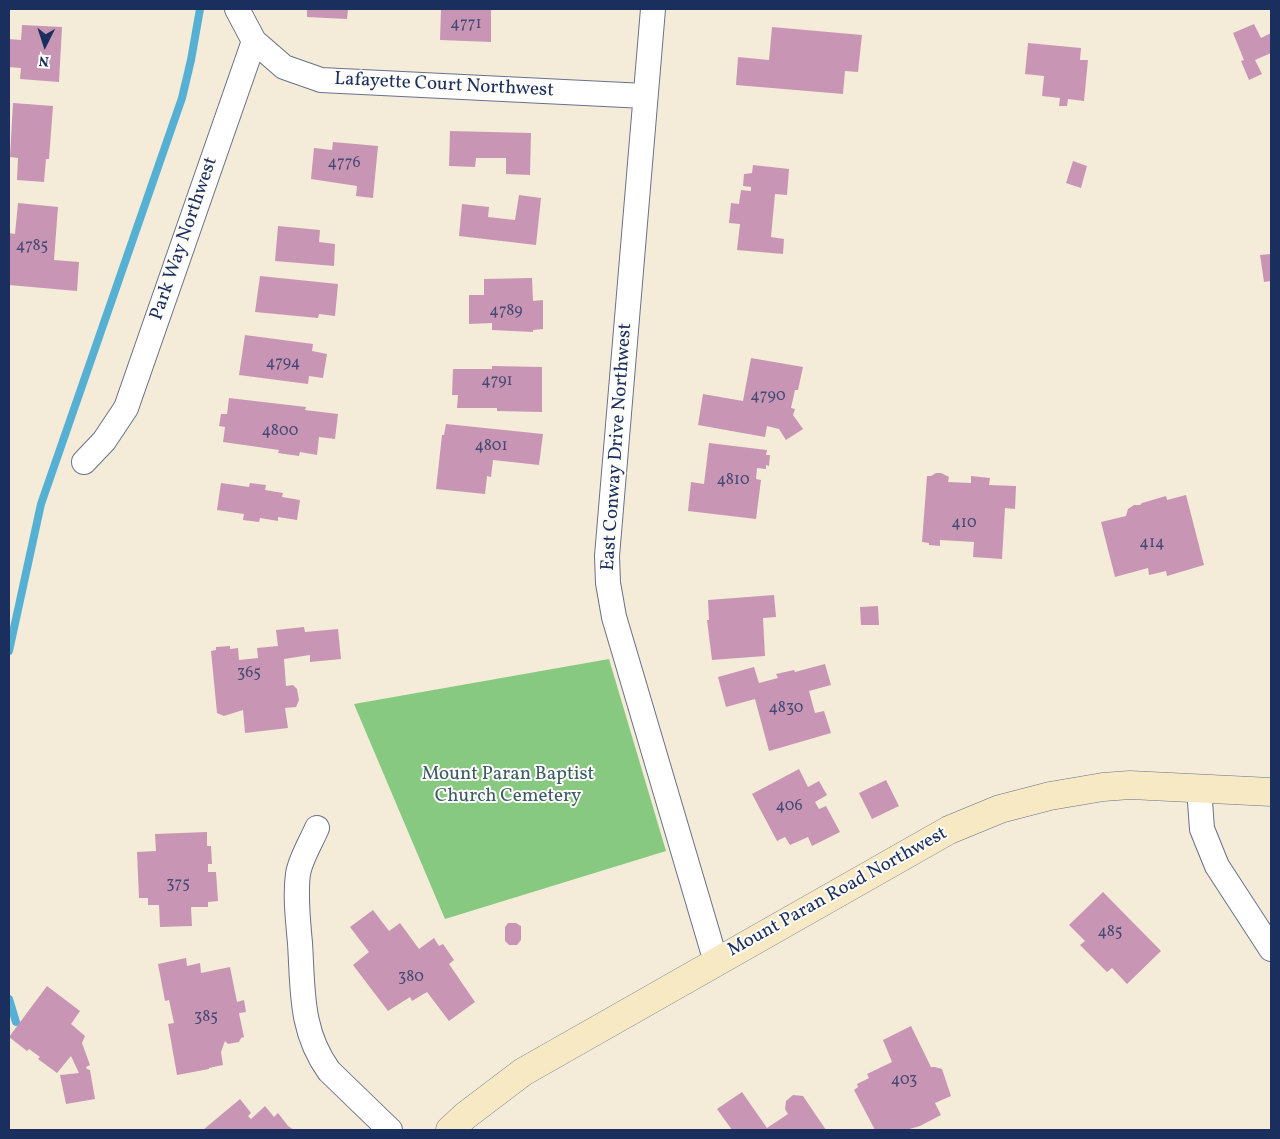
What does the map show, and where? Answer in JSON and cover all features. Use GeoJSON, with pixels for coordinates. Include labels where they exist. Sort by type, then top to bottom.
{"type":"FeatureCollection","features":[{"type":"Feature","properties":{"kind":"main road","name":"Mount Paran Road Northwest"},"geometry":{"type":"LineString","coordinates":[[450,1130],[464,1116],[524,1072],[949,830],[1000,809],[1050,796],[1102,787],[1130,785],[1271,792]]}},
{"type":"Feature","properties":{"kind":"street"},"geometry":{"type":"LineString","coordinates":[[237,9],[254,41]]}},
{"type":"Feature","properties":{"kind":"street","name":"East Conway Drive Northwest"},"geometry":{"type":"LineString","coordinates":[[653,9],[608,546],[608,583],[617,626],[716,962]]}},
{"type":"Feature","properties":{"kind":"street","name":"Lafayette Court Northwest"},"geometry":{"type":"LineString","coordinates":[[254,41],[284,67],[321,80],[645,96]]}},
{"type":"Feature","properties":{"kind":"street","name":"Park Way Northwest"},"geometry":{"type":"LineString","coordinates":[[84,462],[104,442],[126,408],[254,41]]}},
{"type":"Feature","properties":{"kind":"street"},"geometry":{"type":"LineString","coordinates":[[1199,788],[1202,829],[1217,866],[1271,949]]}},
{"type":"Feature","properties":{"kind":"street"},"geometry":{"type":"LineString","coordinates":[[317,828],[298,873],[302,992],[306,1018],[312,1041],[322,1062],[390,1130]]}},
{"type":"Feature","properties":{"kind":"green space","name":"Mount Paran Baptist Church Cemetery"},"geometry":{"type":"Polygon","coordinates":[[[609,659],[666,851],[445,919],[354,704],[609,659]]]}},
{"type":"Feature","properties":{"kind":"building"},"geometry":{"type":"Polygon","coordinates":[[[307,9],[348,9],[347,19],[307,17],[307,9]]]}},
{"type":"Feature","properties":{"kind":"building"},"geometry":{"type":"Polygon","coordinates":[[[491,9],[491,42],[440,40],[441,10],[491,9]]]}},
{"type":"Feature","properties":{"kind":"building"},"geometry":{"type":"Polygon","coordinates":[[[1254,24],[1261,38],[1271,33],[1271,53],[1255,60],[1262,74],[1249,80],[1241,61],[1244,60],[1233,33],[1254,24]]]}},
{"type":"Feature","properties":{"kind":"building"},"geometry":{"type":"Polygon","coordinates":[[[22,25],[62,27],[59,82],[20,79],[21,68],[9,67],[9,39],[21,40],[22,25]]]}},
{"type":"Feature","properties":{"kind":"building"},"geometry":{"type":"Polygon","coordinates":[[[772,27],[862,35],[858,72],[845,71],[843,94],[736,85],[738,57],[769,60],[772,27]]]}},
{"type":"Feature","properties":{"kind":"building"},"geometry":{"type":"Polygon","coordinates":[[[1028,43],[1081,48],[1080,60],[1088,60],[1084,101],[1068,99],[1067,106],[1059,106],[1060,98],[1042,96],[1044,76],[1025,74],[1028,43]]]}},
{"type":"Feature","properties":{"kind":"building"},"geometry":{"type":"Polygon","coordinates":[[[13,103],[53,106],[49,159],[46,159],[44,182],[17,180],[18,158],[10,157],[13,103]]]}},
{"type":"Feature","properties":{"kind":"building"},"geometry":{"type":"Polygon","coordinates":[[[450,131],[531,133],[530,175],[506,174],[506,158],[476,158],[475,167],[449,166],[450,131]]]}},
{"type":"Feature","properties":{"kind":"building"},"geometry":{"type":"Polygon","coordinates":[[[333,142],[378,146],[373,198],[356,196],[357,186],[311,179],[314,148],[332,150],[333,142]]]}},
{"type":"Feature","properties":{"kind":"building"},"geometry":{"type":"Polygon","coordinates":[[[1073,161],[1087,166],[1081,188],[1066,183],[1073,161]]]}},
{"type":"Feature","properties":{"kind":"building"},"geometry":{"type":"Polygon","coordinates":[[[753,165],[789,169],[787,195],[775,194],[771,237],[784,239],[783,254],[737,250],[740,224],[729,223],[731,203],[739,204],[741,190],[751,191],[751,187],[743,186],[744,174],[752,173],[753,165]]]}},
{"type":"Feature","properties":{"kind":"building"},"geometry":{"type":"Polygon","coordinates":[[[519,195],[541,198],[536,245],[459,236],[462,204],[489,207],[488,217],[515,220],[519,195]]]}},
{"type":"Feature","properties":{"kind":"building"},"geometry":{"type":"Polygon","coordinates":[[[18,203],[58,207],[54,260],[79,262],[77,291],[9,285],[9,233],[15,234],[18,203]]]}},
{"type":"Feature","properties":{"kind":"building"},"geometry":{"type":"Polygon","coordinates":[[[278,226],[320,230],[319,242],[335,244],[334,266],[275,261],[278,226]]]}},
{"type":"Feature","properties":{"kind":"building"},"geometry":{"type":"Polygon","coordinates":[[[1271,254],[1271,281],[1264,282],[1260,255],[1271,254]]]}},
{"type":"Feature","properties":{"kind":"building"},"geometry":{"type":"Polygon","coordinates":[[[260,276],[338,284],[335,316],[319,314],[318,318],[255,312],[260,276]]]}},
{"type":"Feature","properties":{"kind":"building"},"geometry":{"type":"Polygon","coordinates":[[[532,278],[533,301],[543,300],[543,329],[533,330],[533,332],[492,330],[492,323],[469,324],[469,295],[484,295],[484,279],[532,278]]]}},
{"type":"Feature","properties":{"kind":"building"},"geometry":{"type":"Polygon","coordinates":[[[245,335],[313,344],[312,351],[327,354],[323,378],[309,376],[308,384],[239,375],[245,335]]]}},
{"type":"Feature","properties":{"kind":"building"},"geometry":{"type":"Polygon","coordinates":[[[751,358],[803,367],[798,390],[795,390],[791,408],[795,409],[793,415],[803,429],[786,440],[779,429],[767,426],[765,437],[698,425],[703,394],[743,401],[751,358]]]}},
{"type":"Feature","properties":{"kind":"building"},"geometry":{"type":"Polygon","coordinates":[[[492,366],[542,367],[542,412],[497,411],[497,408],[457,408],[458,395],[452,395],[453,369],[492,369],[492,366]]]}},
{"type":"Feature","properties":{"kind":"building"},"geometry":{"type":"Polygon","coordinates":[[[229,398],[306,407],[305,410],[338,414],[335,439],[319,437],[317,455],[300,452],[299,456],[278,453],[279,450],[223,442],[225,427],[219,426],[221,414],[227,414],[229,398]]]}},
{"type":"Feature","properties":{"kind":"building"},"geometry":{"type":"Polygon","coordinates":[[[446,424],[543,434],[539,465],[493,460],[491,477],[487,476],[485,494],[436,489],[442,435],[444,435],[446,424]]]}},
{"type":"Feature","properties":{"kind":"building"},"geometry":{"type":"Polygon","coordinates":[[[709,443],[767,450],[766,455],[770,455],[769,466],[766,465],[766,469],[757,468],[756,479],[761,480],[756,519],[688,511],[691,482],[704,484],[709,443]]]}},
{"type":"Feature","properties":{"kind":"building"},"geometry":{"type":"Polygon","coordinates":[[[936,473],[949,477],[948,482],[971,483],[971,476],[990,478],[989,485],[1016,486],[1015,509],[1005,508],[1002,559],[973,557],[974,542],[940,540],[940,546],[922,542],[927,476],[936,473]]]}},
{"type":"Feature","properties":{"kind":"building"},"geometry":{"type":"Polygon","coordinates":[[[221,483],[249,487],[250,483],[266,485],[265,490],[283,493],[282,497],[300,500],[297,520],[278,517],[278,521],[260,518],[259,522],[243,520],[244,514],[217,510],[221,483]]]}},
{"type":"Feature","properties":{"kind":"building"},"geometry":{"type":"Polygon","coordinates":[[[1186,495],[1204,565],[1167,576],[1166,571],[1149,575],[1148,568],[1115,577],[1101,522],[1126,516],[1128,509],[1134,505],[1140,505],[1166,496],[1167,500],[1186,495]]]}},
{"type":"Feature","properties":{"kind":"building"},"geometry":{"type":"Polygon","coordinates":[[[774,595],[776,617],[763,618],[765,656],[712,660],[707,620],[709,620],[708,600],[774,595]]]}},
{"type":"Feature","properties":{"kind":"building"},"geometry":{"type":"Polygon","coordinates":[[[878,606],[879,625],[861,625],[860,607],[878,606]]]}},
{"type":"Feature","properties":{"kind":"building"},"geometry":{"type":"Polygon","coordinates":[[[304,627],[305,632],[338,629],[341,659],[310,662],[310,655],[284,659],[286,686],[293,685],[297,689],[299,700],[296,707],[285,708],[288,728],[245,733],[243,710],[224,716],[217,713],[211,651],[216,650],[216,647],[230,646],[230,649],[238,648],[239,660],[258,658],[257,648],[278,646],[276,630],[304,627]]]}},
{"type":"Feature","properties":{"kind":"building"},"geometry":{"type":"Polygon","coordinates":[[[825,664],[831,685],[809,691],[815,713],[824,711],[831,733],[769,751],[755,699],[726,707],[718,677],[754,667],[759,683],[778,678],[776,674],[794,670],[795,672],[825,664]]]}},
{"type":"Feature","properties":{"kind":"building"},"geometry":{"type":"Polygon","coordinates":[[[799,769],[808,787],[819,781],[827,795],[815,802],[819,809],[826,806],[840,832],[812,846],[808,837],[790,845],[785,837],[777,841],[752,794],[799,769]]]}},
{"type":"Feature","properties":{"kind":"building"},"geometry":{"type":"Polygon","coordinates":[[[886,780],[899,806],[872,819],[859,793],[886,780]]]}},
{"type":"Feature","properties":{"kind":"building"},"geometry":{"type":"Polygon","coordinates":[[[207,832],[207,846],[211,846],[212,864],[208,864],[208,872],[216,872],[218,901],[208,902],[208,907],[191,907],[192,926],[160,927],[159,905],[148,905],[148,898],[139,898],[137,852],[156,851],[155,834],[207,832]]]}},
{"type":"Feature","properties":{"kind":"building"},"geometry":{"type":"Polygon","coordinates":[[[1103,892],[1161,951],[1127,984],[1112,968],[1107,972],[1080,945],[1085,941],[1069,925],[1103,892]]]}},
{"type":"Feature","properties":{"kind":"building"},"geometry":{"type":"Polygon","coordinates":[[[373,910],[389,931],[400,923],[419,949],[434,938],[439,946],[443,944],[454,960],[449,964],[475,1002],[449,1021],[427,992],[412,1001],[410,997],[388,1011],[353,965],[369,952],[350,927],[373,910]]]}},
{"type":"Feature","properties":{"kind":"building"},"geometry":{"type":"Polygon","coordinates":[[[508,923],[516,923],[521,926],[521,940],[517,945],[509,945],[505,941],[505,927],[508,923]]]}},
{"type":"Feature","properties":{"kind":"building"},"geometry":{"type":"Polygon","coordinates":[[[186,958],[187,966],[200,963],[201,973],[230,967],[237,1002],[244,1000],[246,1012],[239,1013],[244,1037],[239,1042],[228,1044],[225,1041],[221,1052],[223,1065],[177,1075],[168,1024],[174,1023],[169,1000],[165,1001],[158,964],[186,958]]]}},
{"type":"Feature","properties":{"kind":"building"},"geometry":{"type":"Polygon","coordinates":[[[47,986],[80,1011],[71,1024],[85,1036],[82,1043],[90,1065],[86,1067],[90,1070],[95,1099],[66,1104],[60,1075],[79,1073],[71,1056],[57,1073],[38,1059],[40,1057],[29,1049],[27,1051],[9,1037],[47,986]]]}},
{"type":"Feature","properties":{"kind":"building"},"geometry":{"type":"Polygon","coordinates":[[[911,1026],[931,1067],[942,1069],[951,1096],[935,1103],[941,1115],[920,1126],[906,1130],[875,1130],[854,1090],[858,1087],[857,1084],[869,1078],[867,1074],[892,1062],[883,1040],[911,1026]]]}},
{"type":"Feature","properties":{"kind":"building"},"geometry":{"type":"Polygon","coordinates":[[[742,1092],[767,1128],[788,1114],[785,1109],[786,1101],[793,1095],[803,1096],[826,1130],[732,1130],[717,1109],[742,1092]]]}},
{"type":"Feature","properties":{"kind":"building"},"geometry":{"type":"Polygon","coordinates":[[[240,1099],[251,1113],[248,1116],[251,1119],[265,1106],[274,1117],[278,1113],[288,1126],[294,1130],[203,1130],[240,1099]]]}},
{"type":"Feature","properties":{"kind":"waterway"},"geometry":{"type":"LineString","coordinates":[[9,651],[41,504],[182,98],[200,9]]}},
{"type":"Feature","properties":{"kind":"waterway"},"geometry":{"type":"LineString","coordinates":[[9,999],[16,1022]]}}]}
